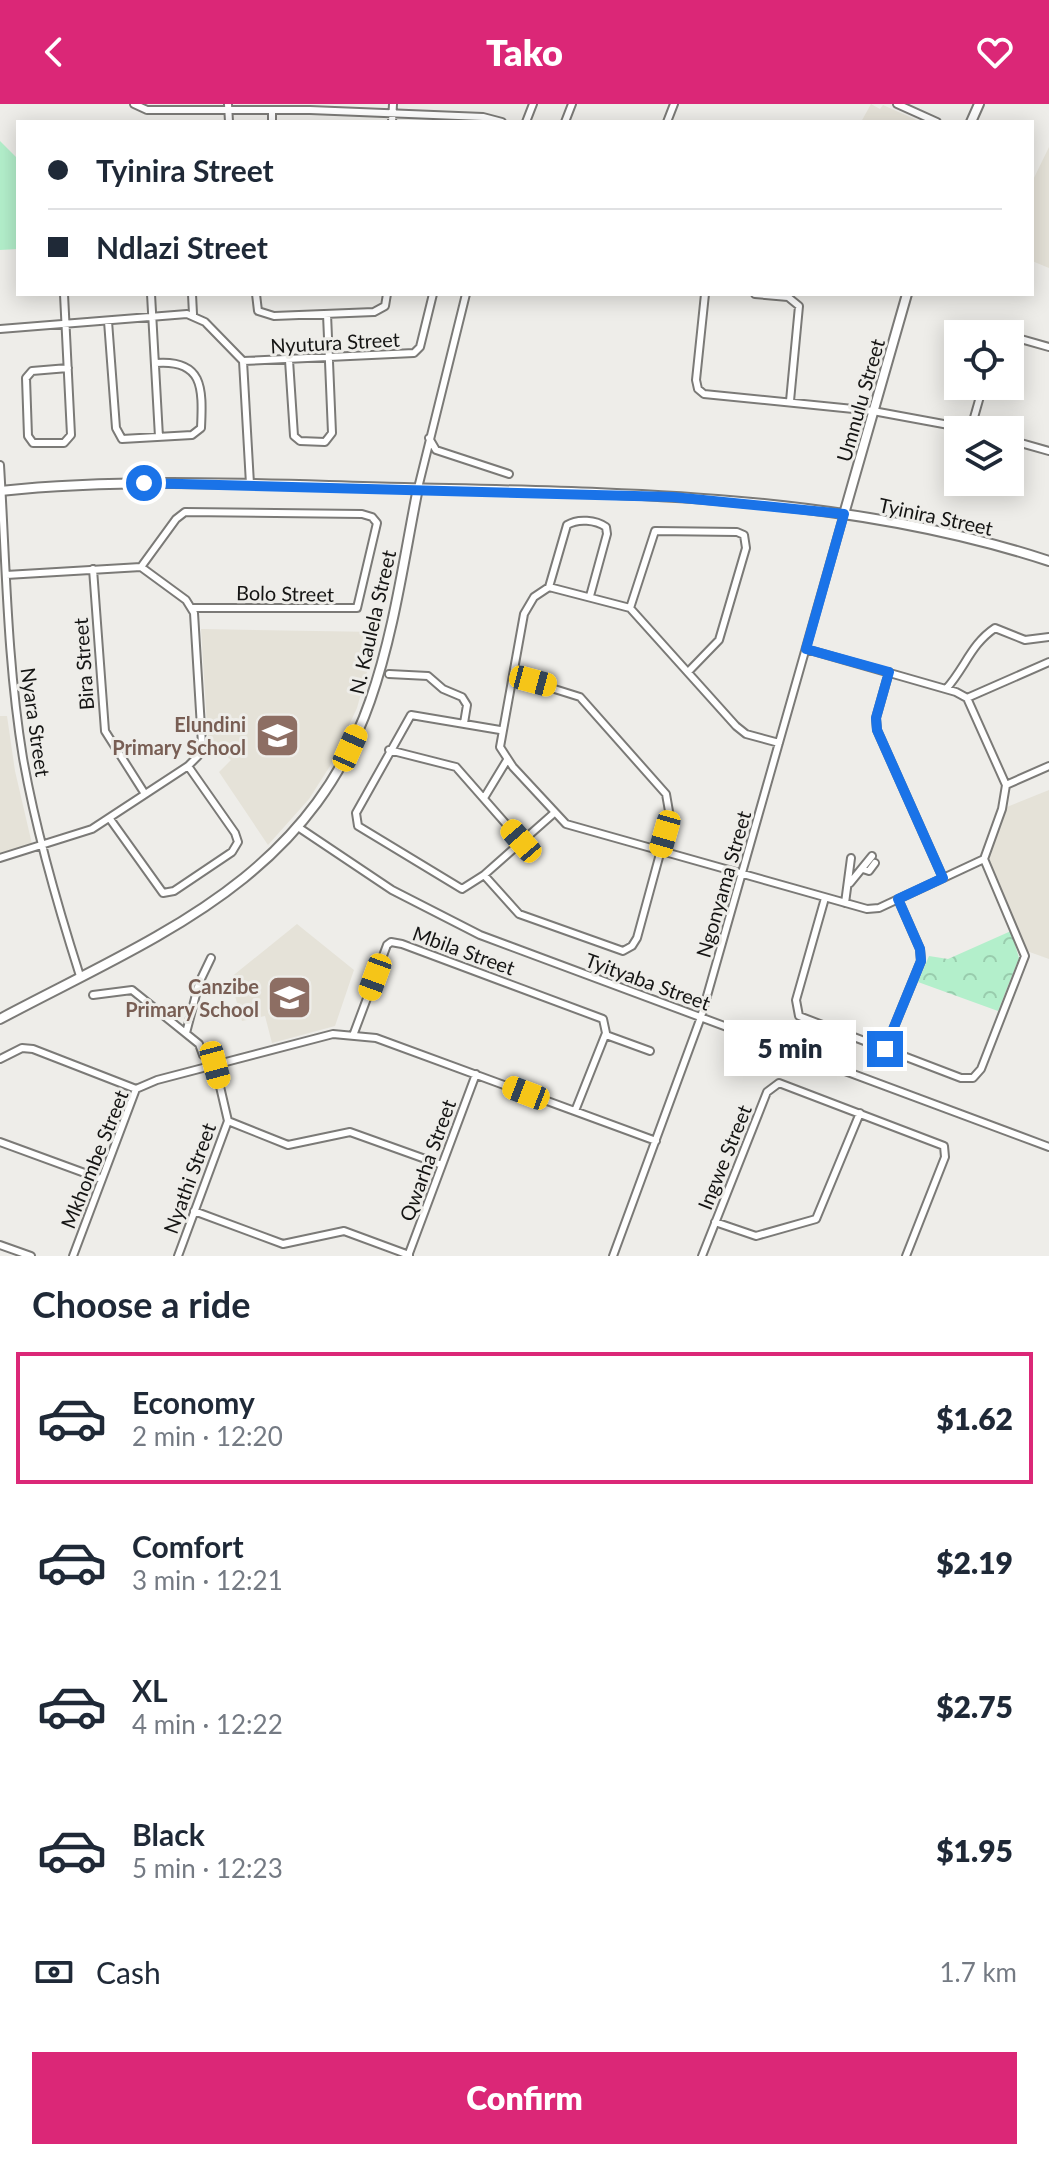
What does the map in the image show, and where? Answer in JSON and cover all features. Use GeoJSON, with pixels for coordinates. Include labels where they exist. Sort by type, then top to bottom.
{"type":"FeatureCollection","features":[{"type":"Feature","properties":{"kind":"street"},"geometry":{"type":"LineString","coordinates":[[134,104],[147,110],[310,107],[494,120]]}},
{"type":"Feature","properties":{"kind":"street"},"geometry":{"type":"LineString","coordinates":[[392,120],[393,104]]}},
{"type":"Feature","properties":{"kind":"street"},"geometry":{"type":"LineString","coordinates":[[437,104],[437,116]]}},
{"type":"Feature","properties":{"kind":"street"},"geometry":{"type":"LineString","coordinates":[[897,104],[933,120]]}},
{"type":"Feature","properties":{"kind":"street"},"geometry":{"type":"LineString","coordinates":[[272,110],[272,120]]}},
{"type":"Feature","properties":{"kind":"street"},"geometry":{"type":"LineString","coordinates":[[64,296],[68,368],[70,438],[60,443],[33,443],[28,436],[26,378],[32,371],[68,368]]}},
{"type":"Feature","properties":{"kind":"street"},"geometry":{"type":"LineString","coordinates":[[151,296],[159,437]]}},
{"type":"Feature","properties":{"kind":"street"},"geometry":{"type":"LineString","coordinates":[[192,296],[193,314]]}},
{"type":"Feature","properties":{"kind":"street"},"geometry":{"type":"LineString","coordinates":[[256,296],[258,311],[267,316],[379,311],[385,306],[387,296]]}},
{"type":"Feature","properties":{"kind":"street","name":"Nyutura Street"},"geometry":{"type":"LineString","coordinates":[[243,361],[414,353],[420,347],[433,296]]}},
{"type":"Feature","properties":{"kind":"street","name":"N. Kaulela Street"},"geometry":{"type":"LineString","coordinates":[[0,1019],[217,901],[265,862],[298,827],[341,765],[371,698],[429,438],[465,296]]}},
{"type":"Feature","properties":{"kind":"street"},"geometry":{"type":"LineString","coordinates":[[705,296],[696,380],[701,392],[873,411],[944,424]]}},
{"type":"Feature","properties":{"kind":"street"},"geometry":{"type":"LineString","coordinates":[[777,296],[788,297],[799,306],[790,401]]}},
{"type":"Feature","properties":{"kind":"street","name":"Umnulu Street"},"geometry":{"type":"LineString","coordinates":[[844,514],[906,296]]}},
{"type":"Feature","properties":{"kind":"street"},"geometry":{"type":"LineString","coordinates":[[0,329],[193,314],[237,352],[243,361],[250,484]]}},
{"type":"Feature","properties":{"kind":"street"},"geometry":{"type":"LineString","coordinates":[[289,360],[294,436],[300,441],[325,442],[332,433],[327,314]]}},
{"type":"Feature","properties":{"kind":"street"},"geometry":{"type":"LineString","coordinates":[[108,321],[117,434],[126,439],[196,434],[201,423],[199,385],[192,370],[182,363],[155,363]]}},
{"type":"Feature","properties":{"kind":"street"},"geometry":{"type":"LineString","coordinates":[[1024,340],[1049,347]]}},
{"type":"Feature","properties":{"kind":"street"},"geometry":{"type":"LineString","coordinates":[[429,438],[436,450],[509,474]]}},
{"type":"Feature","properties":{"kind":"street"},"geometry":{"type":"LineString","coordinates":[[1024,444],[1049,451]]}},
{"type":"Feature","properties":{"kind":"street","name":"Nyara Street"},"geometry":{"type":"LineString","coordinates":[[0,465],[9,636],[23,756],[41,846],[80,976]]}},
{"type":"Feature","properties":{"kind":"street","name":"Tyinira Street"},"geometry":{"type":"LineString","coordinates":[[1,491],[102,483],[250,484],[700,498],[844,514],[967,537],[1049,561]]}},
{"type":"Feature","properties":{"kind":"street","name":"Bolo Street"},"geometry":{"type":"LineString","coordinates":[[141,567],[176,519],[185,512],[362,514],[372,517],[377,523],[357,608],[193,608]]}},
{"type":"Feature","properties":{"kind":"street","name":"Ngonyama Street"},"geometry":{"type":"LineString","coordinates":[[613,1256],[701,1017],[844,514]]}},
{"type":"Feature","properties":{"kind":"street"},"geometry":{"type":"LineString","coordinates":[[590,596],[607,534],[606,527],[576,521],[567,525],[549,587],[527,606],[500,730],[500,747],[507,760],[553,814],[575,827],[873,909],[984,859]]}},
{"type":"Feature","properties":{"kind":"street"},"geometry":{"type":"LineString","coordinates":[[630,608],[655,531],[664,528],[744,535],[746,548],[719,640],[688,672]]}},
{"type":"Feature","properties":{"kind":"street"},"geometry":{"type":"LineString","coordinates":[[0,858],[83,834],[110,819],[188,766],[198,756],[202,744],[193,608],[141,567],[6,575]]}},
{"type":"Feature","properties":{"kind":"street","name":"Bira Street"},"geometry":{"type":"LineString","coordinates":[[93,569],[105,731],[145,794]]}},
{"type":"Feature","properties":{"kind":"street"},"geometry":{"type":"LineString","coordinates":[[549,587],[630,608],[740,730],[779,743]]}},
{"type":"Feature","properties":{"kind":"street"},"geometry":{"type":"LineString","coordinates":[[946,689],[961,673],[970,651],[995,628],[1025,640],[1049,637]]}},
{"type":"Feature","properties":{"kind":"street"},"geometry":{"type":"LineString","coordinates":[[0,637],[9,636]]}},
{"type":"Feature","properties":{"kind":"street"},"geometry":{"type":"LineString","coordinates":[[806,649],[946,689],[967,698],[1006,785],[1002,809],[984,859],[1025,956],[981,1069],[973,1078],[961,1078],[804,1020],[796,1012],[796,1000],[825,898]]}},
{"type":"Feature","properties":{"kind":"street"},"geometry":{"type":"LineString","coordinates":[[967,698],[1049,662]]}},
{"type":"Feature","properties":{"kind":"street"},"geometry":{"type":"LineString","coordinates":[[889,672],[876,718],[877,730],[943,878]]}},
{"type":"Feature","properties":{"kind":"street"},"geometry":{"type":"LineString","coordinates":[[389,674],[428,676],[443,689],[462,697],[467,705],[464,723]]}},
{"type":"Feature","properties":{"kind":"street"},"geometry":{"type":"LineString","coordinates":[[484,875],[519,914],[623,951],[632,946],[637,938],[670,817],[669,803],[647,771],[580,697],[513,676]]}},
{"type":"Feature","properties":{"kind":"street"},"geometry":{"type":"LineString","coordinates":[[500,730],[411,715],[356,813],[358,826],[458,888],[465,888],[553,814]]}},
{"type":"Feature","properties":{"kind":"street"},"geometry":{"type":"LineString","coordinates":[[389,750],[450,763],[521,841]]}},
{"type":"Feature","properties":{"kind":"street"},"geometry":{"type":"LineString","coordinates":[[484,798],[507,760]]}},
{"type":"Feature","properties":{"kind":"street"},"geometry":{"type":"LineString","coordinates":[[110,819],[163,893],[174,891],[232,852],[238,842],[235,833],[188,766]]}},
{"type":"Feature","properties":{"kind":"street"},"geometry":{"type":"LineString","coordinates":[[1006,785],[1049,766]]}},
{"type":"Feature","properties":{"kind":"street","name":"Tyityaba Street"},"geometry":{"type":"LineString","coordinates":[[298,827],[392,890],[462,927],[1049,1147]]}},
{"type":"Feature","properties":{"kind":"street"},"geometry":{"type":"LineString","coordinates":[[845,903],[851,858]]}},
{"type":"Feature","properties":{"kind":"street"},"geometry":{"type":"LineString","coordinates":[[850,883],[863,869],[869,871],[874,860]]}},
{"type":"Feature","properties":{"kind":"street"},"geometry":{"type":"LineString","coordinates":[[885,1049],[921,961],[920,949],[898,899]]}},
{"type":"Feature","properties":{"kind":"street","name":"Mbila Street"},"geometry":{"type":"LineString","coordinates":[[354,1033],[385,949],[394,942],[600,1017],[607,1025],[606,1035],[650,1051]]}},
{"type":"Feature","properties":{"kind":"street"},"geometry":{"type":"LineString","coordinates":[[186,1033],[199,983],[211,958]]}},
{"type":"Feature","properties":{"kind":"street"},"geometry":{"type":"LineString","coordinates":[[93,995],[132,990],[186,1033],[215,1065]]}},
{"type":"Feature","properties":{"kind":"street","name":"Mkhombe Street"},"geometry":{"type":"LineString","coordinates":[[73,1256],[136,1089],[333,1034],[354,1033],[376,1038],[656,1141]]}},
{"type":"Feature","properties":{"kind":"street"},"geometry":{"type":"LineString","coordinates":[[575,1111],[606,1035]]}},
{"type":"Feature","properties":{"kind":"street"},"geometry":{"type":"LineString","coordinates":[[0,1059],[22,1048],[33,1049],[136,1089]]}},
{"type":"Feature","properties":{"kind":"street","name":"Nyathi Street"},"geometry":{"type":"LineString","coordinates":[[178,1256],[228,1121],[215,1065]]}},
{"type":"Feature","properties":{"kind":"street","name":"Qwarha Street"},"geometry":{"type":"LineString","coordinates":[[408,1255],[476,1074]]}},
{"type":"Feature","properties":{"kind":"street","name":"Ingwe Street"},"geometry":{"type":"LineString","coordinates":[[702,1256],[772,1085],[783,1084],[936,1141],[946,1149],[906,1256]]}},
{"type":"Feature","properties":{"kind":"street"},"geometry":{"type":"LineString","coordinates":[[715,1222],[756,1236],[816,1219],[860,1113]]}},
{"type":"Feature","properties":{"kind":"street"},"geometry":{"type":"LineString","coordinates":[[228,1121],[288,1145],[350,1132],[442,1165]]}},
{"type":"Feature","properties":{"kind":"street"},"geometry":{"type":"LineString","coordinates":[[0,1142],[101,1179]]}},
{"type":"Feature","properties":{"kind":"street"},"geometry":{"type":"LineString","coordinates":[[194,1211],[283,1244],[344,1231],[408,1255]]}},
{"type":"Feature","properties":{"kind":"street"},"geometry":{"type":"LineString","coordinates":[[0,1245],[31,1256]]}},
{"type":"Feature","properties":{"kind":"shaded area"},"geometry":{"type":"Polygon","coordinates":[[[871,104],[880,109],[883,105],[917,120],[862,120],[871,104]]]}},
{"type":"Feature","properties":{"kind":"shaded area"},"geometry":{"type":"Polygon","coordinates":[[[1049,147],[1049,268],[1034,262],[1034,178],[1049,147]]]}},
{"type":"Feature","properties":{"kind":"shaded area","name":"Elundini Primary School"},"geometry":{"type":"Polygon","coordinates":[[[201,629],[378,632],[357,708],[330,766],[309,799],[268,845],[219,772],[231,760],[208,740],[201,629]]]}},
{"type":"Feature","properties":{"kind":"shaded area"},"geometry":{"type":"Polygon","coordinates":[[[0,716],[7,716],[15,771],[32,844],[0,853],[0,716]]]}},
{"type":"Feature","properties":{"kind":"shaded area"},"geometry":{"type":"Polygon","coordinates":[[[1049,790],[1049,959],[1024,950],[984,859],[1002,809],[1049,790]]]}},
{"type":"Feature","properties":{"kind":"shaded area","name":"Canzibe Primary School"},"geometry":{"type":"Polygon","coordinates":[[[297,924],[354,970],[335,1026],[272,1043],[265,1016],[242,1021],[230,978],[297,924]]]}},
{"type":"Feature","properties":{"kind":"green space"},"geometry":{"type":"Polygon","coordinates":[[[0,141],[16,157],[16,249],[0,250],[0,141]]]}},
{"type":"Feature","properties":{"kind":"green space"},"geometry":{"type":"Polygon","coordinates":[[[1011,931],[1019,958],[998,1011],[918,982],[929,956],[948,959],[1011,931]]]}},
{"type":"Feature","properties":{"kind":"place","name":"Elundini Primary School"},"geometry":{"type":"Point","coordinates":[277,735]}},
{"type":"Feature","properties":{"kind":"place","name":"Canzibe Primary School"},"geometry":{"type":"Point","coordinates":[290,997]}},
{"type":"Feature","properties":{"kind":"route"},"geometry":{"type":"LineString","coordinates":[[144,483],[436,488],[673,497],[844,514],[806,649],[889,672],[876,718],[877,730],[943,878],[898,899],[920,949],[921,961],[885,1049]]}}]}
